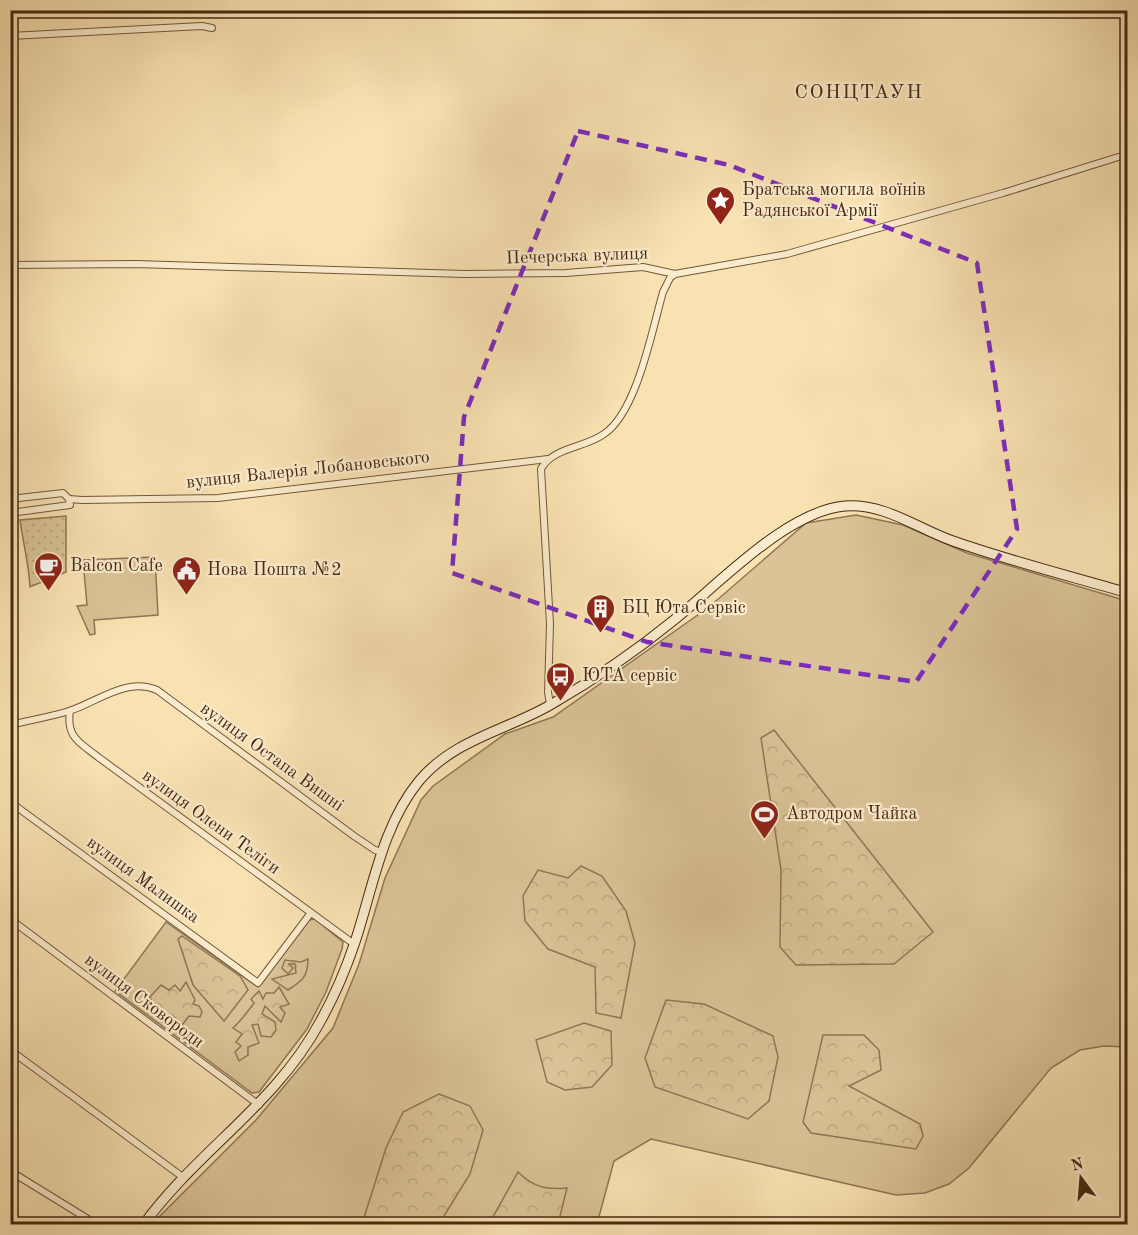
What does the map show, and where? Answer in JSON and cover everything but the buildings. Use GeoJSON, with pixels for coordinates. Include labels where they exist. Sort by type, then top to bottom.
{"type":"FeatureCollection","features":[{"type":"Feature","properties":{"kind":"street"},"geometry":{"type":"LineString","coordinates":[[10,36],[202,26],[212,28]]}},
{"type":"Feature","properties":{"kind":"street","name":"Печерська вулиця"},"geometry":{"type":"LineString","coordinates":[[10,265],[136,264],[464,274],[567,273],[643,267],[675,274],[787,254],[1003,193],[1128,154]]}},
{"type":"Feature","properties":{"kind":"street","name":"вулиця Валерія Лобановського"},"geometry":{"type":"LineString","coordinates":[[69,499],[218,498],[548,459],[596,439],[611,429],[623,416],[636,384],[663,292],[670,278],[675,274]]}},
{"type":"Feature","properties":{"kind":"street"},"geometry":{"type":"LineString","coordinates":[[548,459],[541,469],[541,484],[550,624],[550,705]]}},
{"type":"Feature","properties":{"kind":"street","name":"вулиця Валерія Лобановського"},"geometry":{"type":"LineString","coordinates":[[10,499],[63,493],[69,499],[70,505],[10,513]]}},
{"type":"Feature","properties":{"kind":"street"},"geometry":{"type":"LineString","coordinates":[[144,1224],[162,1199],[260,1105],[306,1047],[332,997],[354,944],[382,852],[405,801],[422,777],[464,744],[550,705],[648,640],[787,527],[810,514],[839,507],[857,506],[886,512],[951,540],[1128,593]]}},
{"type":"Feature","properties":{"kind":"street","name":"вулиця Остапа Вишні"},"geometry":{"type":"LineString","coordinates":[[70,711],[112,691],[145,685],[157,690],[354,836],[382,852]]}},
{"type":"Feature","properties":{"kind":"street"},"geometry":{"type":"LineString","coordinates":[[10,725],[70,711]]}},
{"type":"Feature","properties":{"kind":"street","name":"вулиця Олени Теліги"},"geometry":{"type":"LineString","coordinates":[[70,711],[69,729],[77,740],[310,914],[354,944]]}},
{"type":"Feature","properties":{"kind":"street","name":"вулиця Малишка"},"geometry":{"type":"LineString","coordinates":[[10,802],[258,983],[310,914]]}},
{"type":"Feature","properties":{"kind":"street","name":"вулиця Сковороди"},"geometry":{"type":"LineString","coordinates":[[10,919],[260,1105]]}},
{"type":"Feature","properties":{"kind":"street"},"geometry":{"type":"LineString","coordinates":[[10,1050],[184,1178]]}},
{"type":"Feature","properties":{"kind":"street"},"geometry":{"type":"LineString","coordinates":[[10,1171],[96,1224]]}},
{"type":"Feature","properties":{"kind":"highlighted area"},"geometry":{"type":"Polygon","coordinates":[[[578,131],[729,165],[977,263],[1017,529],[916,682],[647,642],[452,573],[464,417],[578,131]]]}},
{"type":"Feature","properties":{"kind":"green space","name":"Автодром Чайка"},"geometry":{"type":"Polygon","coordinates":[[[856,515],[903,525],[967,553],[1127,601],[1127,1047],[1104,1046],[1080,1050],[1051,1068],[969,1168],[949,1184],[925,1193],[896,1195],[651,1139],[614,1161],[597,1224],[152,1224],[256,1120],[333,1028],[359,964],[385,878],[421,800],[433,786],[505,734],[553,717],[709,607],[806,523],[856,515]]]}},
{"type":"Feature","properties":{"kind":"green space"},"geometry":{"type":"Polygon","coordinates":[[[66,516],[66,572],[30,587],[20,520],[66,516]]]}},
{"type":"Feature","properties":{"kind":"green space"},"geometry":{"type":"Polygon","coordinates":[[[155,557],[158,615],[94,620],[95,634],[90,635],[77,606],[87,605],[83,560],[155,557]]]}},
{"type":"Feature","properties":{"kind":"green space"},"geometry":{"type":"Polygon","coordinates":[[[774,730],[933,932],[894,964],[796,965],[780,947],[781,870],[761,738],[774,730]]]}},
{"type":"Feature","properties":{"kind":"green space"},"geometry":{"type":"Polygon","coordinates":[[[581,866],[602,876],[626,911],[635,943],[621,1018],[596,1013],[595,967],[548,949],[525,921],[523,896],[538,870],[568,878],[581,866]]]}},
{"type":"Feature","properties":{"kind":"green space"},"geometry":{"type":"Polygon","coordinates":[[[315,919],[343,942],[342,949],[326,992],[307,1029],[259,1092],[252,1093],[115,991],[166,922],[258,987],[309,920],[315,919]]]}},
{"type":"Feature","properties":{"kind":"green space"},"geometry":{"type":"Polygon","coordinates":[[[182,936],[240,976],[248,990],[224,1021],[193,985],[178,939],[182,936]]]}},
{"type":"Feature","properties":{"kind":"green space"},"geometry":{"type":"Polygon","coordinates":[[[308,959],[307,970],[303,978],[288,990],[272,979],[296,973],[295,964],[289,964],[293,968],[288,974],[282,968],[285,960],[301,962],[308,959]]]}},
{"type":"Feature","properties":{"kind":"green space"},"geometry":{"type":"Polygon","coordinates":[[[186,982],[195,1000],[193,1004],[199,1006],[202,1012],[200,1017],[189,1016],[182,1025],[172,1015],[168,1024],[159,1020],[150,997],[161,985],[169,990],[175,985],[180,991],[186,982]]]}},
{"type":"Feature","properties":{"kind":"green space"},"geometry":{"type":"Polygon","coordinates":[[[279,987],[289,1004],[280,1007],[285,1013],[281,1022],[265,1006],[262,1014],[275,1022],[276,1030],[271,1037],[261,1036],[258,1024],[252,1025],[259,1043],[248,1047],[248,1055],[239,1061],[235,1052],[241,1046],[236,1042],[242,1034],[233,1028],[254,1003],[251,999],[259,991],[263,999],[266,993],[274,993],[279,987]]]}},
{"type":"Feature","properties":{"kind":"green space"},"geometry":{"type":"Polygon","coordinates":[[[666,1000],[704,1004],[773,1036],[778,1057],[769,1101],[748,1119],[655,1087],[645,1058],[666,1000]]]}},
{"type":"Feature","properties":{"kind":"green space"},"geometry":{"type":"Polygon","coordinates":[[[584,1023],[611,1031],[612,1065],[592,1087],[565,1090],[547,1082],[536,1040],[584,1023]]]}},
{"type":"Feature","properties":{"kind":"green space"},"geometry":{"type":"Polygon","coordinates":[[[823,1035],[864,1035],[879,1050],[881,1070],[849,1086],[920,1124],[923,1136],[916,1149],[811,1133],[803,1122],[823,1035]]]}},
{"type":"Feature","properties":{"kind":"green space"},"geometry":{"type":"Polygon","coordinates":[[[439,1094],[470,1106],[483,1130],[470,1174],[439,1224],[362,1224],[386,1148],[403,1112],[439,1094]]]}},
{"type":"Feature","properties":{"kind":"green space"},"geometry":{"type":"Polygon","coordinates":[[[518,1172],[540,1186],[567,1188],[558,1224],[489,1224],[518,1172]]]}},
{"type":"Feature","properties":{"kind":"place","name":"Братська могила воїнів Радянської Армії"},"geometry":{"type":"Point","coordinates":[721,226]}},
{"type":"Feature","properties":{"kind":"place","name":"Balcon Cafe"},"geometry":{"type":"Point","coordinates":[49,592]}},
{"type":"Feature","properties":{"kind":"place","name":"Нова Пошта №2"},"geometry":{"type":"Point","coordinates":[186,596]}},
{"type":"Feature","properties":{"kind":"place","name":"БЦ Юта Сервіс"},"geometry":{"type":"Point","coordinates":[601,634]}},
{"type":"Feature","properties":{"kind":"place","name":"ЮТА сервіс"},"geometry":{"type":"Point","coordinates":[561,702]}},
{"type":"Feature","properties":{"kind":"place","name":"Автодром Чайка"},"geometry":{"type":"Point","coordinates":[765,840]}},
{"type":"Feature","properties":{"kind":"district","name":"СОНЦТАУН"},"geometry":{"type":"Point","coordinates":[859,93]}}]}
